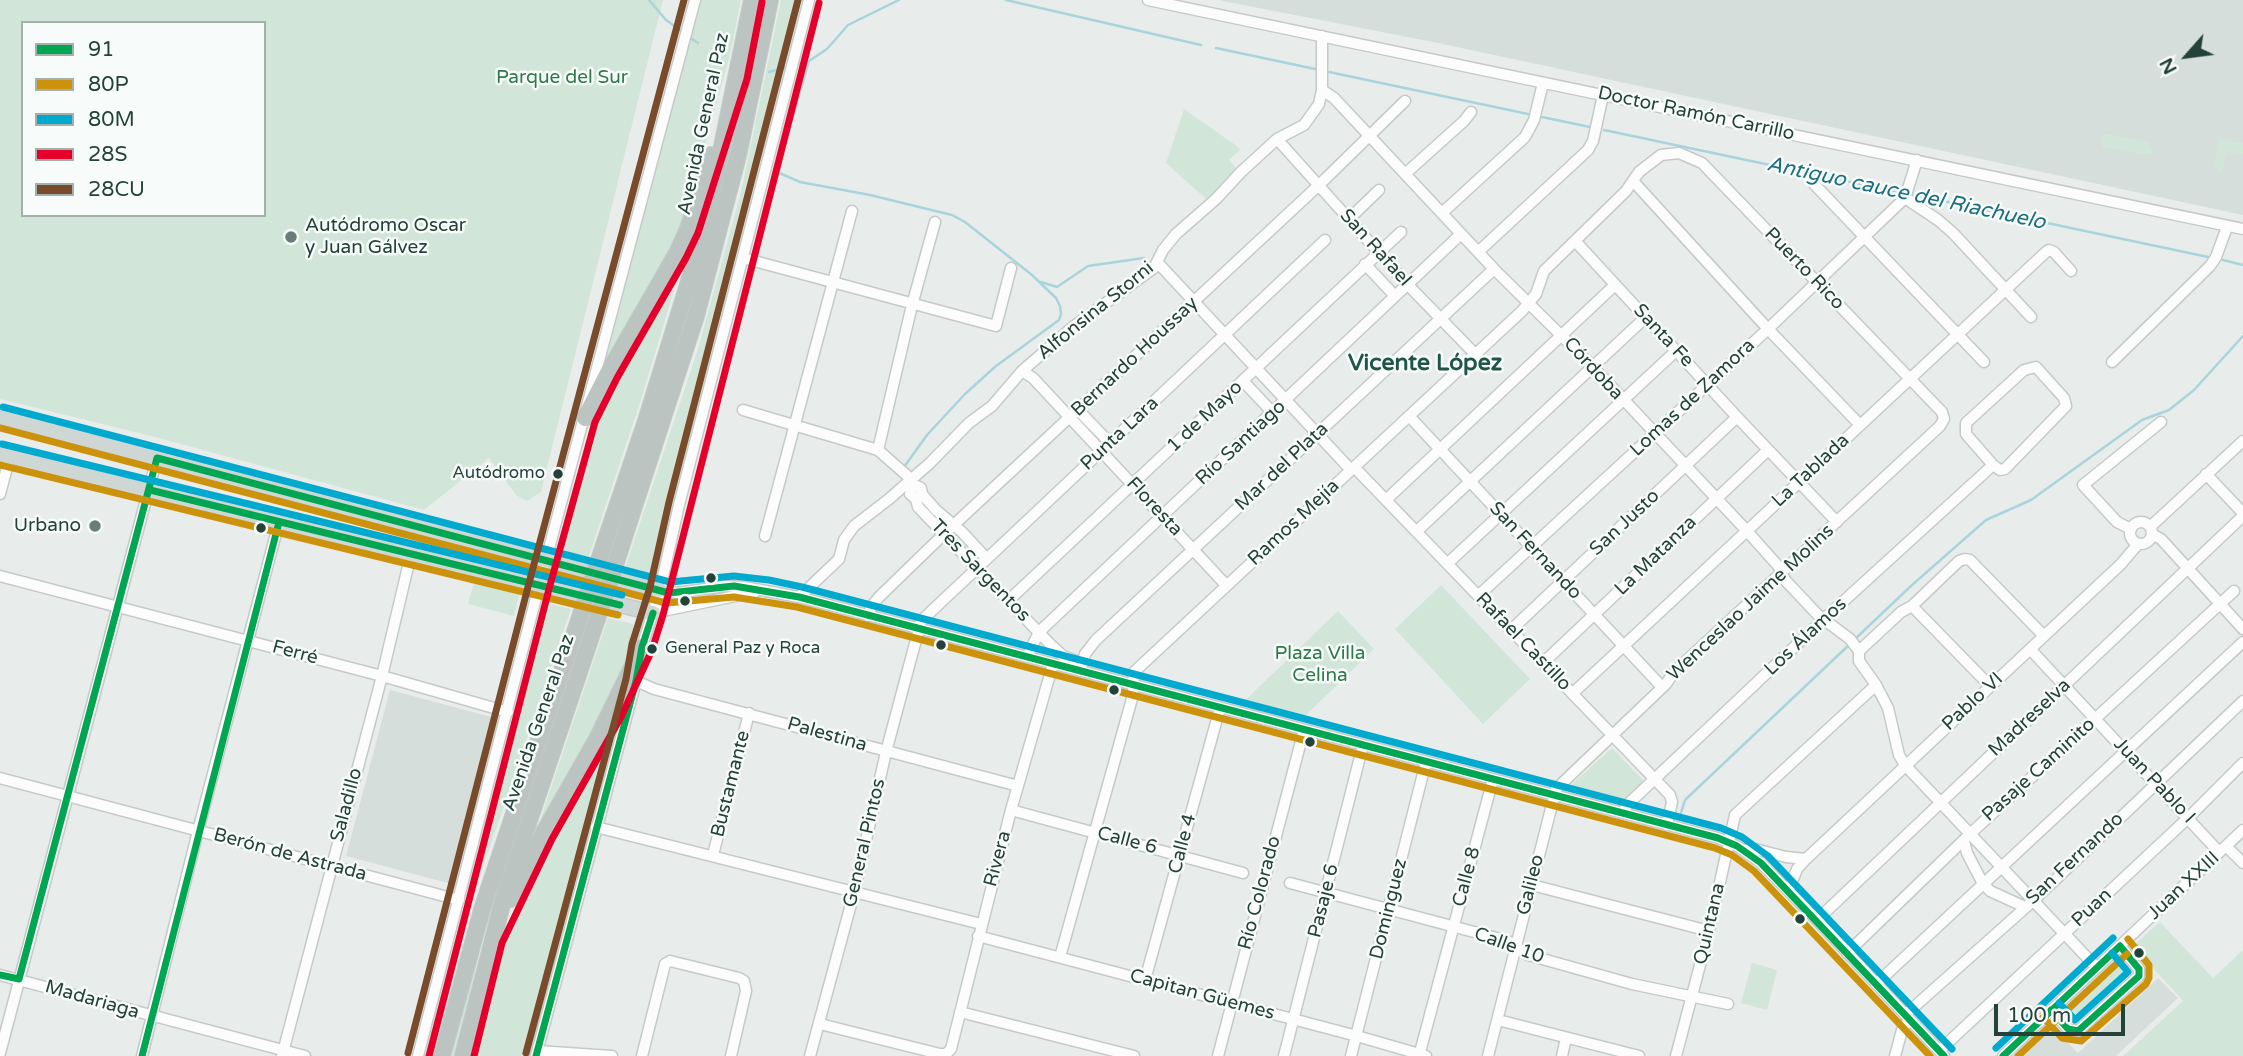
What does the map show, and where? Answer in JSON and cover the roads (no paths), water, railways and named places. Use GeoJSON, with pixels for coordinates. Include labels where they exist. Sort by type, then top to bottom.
{"type":"FeatureCollection","features":[{"type":"Feature","properties":{"kind":"highway","name":"Avenida General Paz"},"geometry":{"type":"LineString","coordinates":[[442,1056],[452,1012],[495,867],[646,421],[690,278],[718,166],[752,0]]}},
{"type":"Feature","properties":{"kind":"highway","name":"Avenida General Paz"},"geometry":{"type":"LineString","coordinates":[[463,1056],[492,939],[523,838],[696,316],[738,156],[770,0]]}},
{"type":"Feature","properties":{"kind":"highway"},"geometry":{"type":"LineString","coordinates":[[585,418],[688,229],[737,76]]}},
{"type":"Feature","properties":{"kind":"highway"},"geometry":{"type":"LineString","coordinates":[[492,939],[543,834],[597,739],[642,647]]}},
{"type":"Feature","properties":{"kind":"main road"},"geometry":{"type":"LineString","coordinates":[[0,417],[660,590]]}},
{"type":"Feature","properties":{"kind":"main road"},"geometry":{"type":"LineString","coordinates":[[5,455],[653,613]]}},
{"type":"Feature","properties":{"kind":"street","name":"Avenida General Paz"},"geometry":{"type":"LineString","coordinates":[[418,1056],[539,586],[695,0]]}},
{"type":"Feature","properties":{"kind":"street"},"geometry":{"type":"LineString","coordinates":[[612,1056],[537,1054],[636,681],[642,647],[660,590],[679,505],[809,0]]}},
{"type":"Feature","properties":{"kind":"street","name":"Doctor Ramón Carrillo"},"geometry":{"type":"LineString","coordinates":[[1148,0],[2243,229]]}},
{"type":"Feature","properties":{"kind":"street","name":"Alfonsina Storni"},"geometry":{"type":"LineString","coordinates":[[799,597],[839,559],[844,540],[854,526],[923,469],[969,423],[992,406],[1022,371],[1074,326],[1154,268],[1163,250],[1176,234],[1216,199],[1241,172],[1278,139],[1304,125],[1319,104],[1322,90],[1322,37]]}},
{"type":"Feature","properties":{"kind":"street"},"geometry":{"type":"LineString","coordinates":[[1442,213],[1525,137],[1534,120],[1543,83]]}},
{"type":"Feature","properties":{"kind":"street","name":"Córdoba"},"geometry":{"type":"LineString","coordinates":[[1322,90],[1334,98],[1494,269],[1593,367],[1747,531],[1779,567],[1785,580],[1854,645]]}},
{"type":"Feature","properties":{"kind":"street"},"geometry":{"type":"LineString","coordinates":[[1478,251],[1588,150],[1594,141],[1603,95]]}},
{"type":"Feature","properties":{"kind":"street","name":"Bernardo Houssay"},"geometry":{"type":"LineString","coordinates":[[868,615],[879,597],[954,524],[1319,185],[1405,100]]}},
{"type":"Feature","properties":{"kind":"street"},"geometry":{"type":"LineString","coordinates":[[1405,174],[1471,112]]}},
{"type":"Feature","properties":{"kind":"street","name":"San Rafael"},"geometry":{"type":"LineString","coordinates":[[1278,139],[1408,285],[1475,354]]}},
{"type":"Feature","properties":{"kind":"street","name":"Puerto Rico"},"geometry":{"type":"LineString","coordinates":[[1654,160],[1666,153],[1679,153],[1702,163],[1942,412]]}},
{"type":"Feature","properties":{"kind":"street","name":"Ramos Mejía"},"geometry":{"type":"LineString","coordinates":[[1060,957],[1133,695],[1134,672],[1528,304],[1536,294],[1544,271],[1576,242],[1639,172],[1654,160]]}},
{"type":"Feature","properties":{"kind":"street"},"geometry":{"type":"LineString","coordinates":[[1917,160],[1906,195],[1953,233],[2031,317]]}},
{"type":"Feature","properties":{"kind":"street"},"geometry":{"type":"LineString","coordinates":[[1633,181],[1860,425]]}},
{"type":"Feature","properties":{"kind":"street"},"geometry":{"type":"LineString","coordinates":[[1814,184],[1984,362]]}},
{"type":"Feature","properties":{"kind":"street"},"geometry":{"type":"LineString","coordinates":[[1349,219],[1379,190]]}},
{"type":"Feature","properties":{"kind":"street","name":"Lomas de Zamora"},"geometry":{"type":"LineString","coordinates":[[1479,595],[1768,329],[1906,195]]}},
{"type":"Feature","properties":{"kind":"street"},"geometry":{"type":"LineString","coordinates":[[765,536],[852,211]]}},
{"type":"Feature","properties":{"kind":"street"},"geometry":{"type":"LineString","coordinates":[[878,450],[912,305],[935,222]]}},
{"type":"Feature","properties":{"kind":"street"},"geometry":{"type":"LineString","coordinates":[[2112,362],[2210,266],[2227,227]]}},
{"type":"Feature","properties":{"kind":"street","name":"1 de Mayo"},"geometry":{"type":"LineString","coordinates":[[1009,600],[1401,232]]}},
{"type":"Feature","properties":{"kind":"street","name":"Río Santiago"},"geometry":{"type":"LineString","coordinates":[[1027,657],[1039,632],[1461,234]]}},
{"type":"Feature","properties":{"kind":"street","name":"Punta Lara"},"geometry":{"type":"LineString","coordinates":[[918,628],[921,621],[986,558],[1325,240]]}},
{"type":"Feature","properties":{"kind":"street","name":"Santa Fe"},"geometry":{"type":"LineString","coordinates":[[1576,242],[1709,384],[1737,418],[1837,522]]}},
{"type":"Feature","properties":{"kind":"street","name":"La Tablada"},"geometry":{"type":"LineString","coordinates":[[1573,693],[2049,250],[2071,271]]}},
{"type":"Feature","properties":{"kind":"street"},"geometry":{"type":"LineString","coordinates":[[743,258],[996,326],[1011,268]]}},
{"type":"Feature","properties":{"kind":"street","name":"Rafael Castillo"},"geometry":{"type":"LineString","coordinates":[[1158,262],[1317,434],[1387,499],[1655,779],[1671,799],[1667,825]]}},
{"type":"Feature","properties":{"kind":"street"},"geometry":{"type":"LineString","coordinates":[[1365,264],[1395,296]]}},
{"type":"Feature","properties":{"kind":"street","name":"Mar del Plata"},"geometry":{"type":"LineString","coordinates":[[1081,667],[1085,654],[1096,640],[1494,269]]}},
{"type":"Feature","properties":{"kind":"street"},"geometry":{"type":"LineString","coordinates":[[1387,499],[1615,285]]}},
{"type":"Feature","properties":{"kind":"street"},"geometry":{"type":"LineString","coordinates":[[1417,531],[1646,317]]}},
{"type":"Feature","properties":{"kind":"street"},"geometry":{"type":"LineString","coordinates":[[1448,563],[1676,350]]}},
{"type":"Feature","properties":{"kind":"street"},"geometry":{"type":"LineString","coordinates":[[2032,367],[2040,369],[2064,398],[2066,406],[2005,469],[2000,470],[1993,466],[1966,434],[1967,420],[2024,370],[2032,367]]}},
{"type":"Feature","properties":{"kind":"street"},"geometry":{"type":"LineString","coordinates":[[1022,371],[1074,415]]}},
{"type":"Feature","properties":{"kind":"street"},"geometry":{"type":"LineString","coordinates":[[1243,381],[1273,413]]}},
{"type":"Feature","properties":{"kind":"street"},"geometry":{"type":"LineString","coordinates":[[743,410],[878,450],[911,478]]}},
{"type":"Feature","properties":{"kind":"street","name":"Wenceslao Jaime Molins"},"geometry":{"type":"LineString","coordinates":[[1553,794],[1674,672],[1940,426],[1944,419],[1942,412]]}},
{"type":"Feature","properties":{"kind":"street","name":"Floresta"},"geometry":{"type":"LineString","coordinates":[[1074,415],[1106,447],[1133,484],[1226,585]]}},
{"type":"Feature","properties":{"kind":"street","name":"San Fernando"},"geometry":{"type":"LineString","coordinates":[[1409,415],[1662,687]]}},
{"type":"Feature","properties":{"kind":"street","name":"San Justo"},"geometry":{"type":"LineString","coordinates":[[1512,629],[1737,418]]}},
{"type":"Feature","properties":{"kind":"street"},"geometry":{"type":"LineString","coordinates":[[2131,528],[2117,522],[2083,485],[2161,422]]}},
{"type":"Feature","properties":{"kind":"street"},"geometry":{"type":"LineString","coordinates":[[2131,528],[2131,538],[2138,544],[2146,543],[2151,531],[2206,474],[2243,441]]}},
{"type":"Feature","properties":{"kind":"street","name":"La Matanza"},"geometry":{"type":"LineString","coordinates":[[1544,662],[1768,450]]}},
{"type":"Feature","properties":{"kind":"street"},"geometry":{"type":"LineString","coordinates":[[0,494],[5,455]]}},
{"type":"Feature","properties":{"kind":"street"},"geometry":{"type":"LineString","coordinates":[[0,1053],[157,458]]}},
{"type":"Feature","properties":{"kind":"street","name":"Los Álamos"},"geometry":{"type":"LineString","coordinates":[[1623,812],[1628,804],[1824,619],[1993,466]]}},
{"type":"Feature","properties":{"kind":"street"},"geometry":{"type":"LineString","coordinates":[[920,494],[926,476],[923,469]]}},
{"type":"Feature","properties":{"kind":"street"},"geometry":{"type":"LineString","coordinates":[[2206,474],[2243,515]]}},
{"type":"Feature","properties":{"kind":"street","name":"Tres Sargentos"},"geometry":{"type":"LineString","coordinates":[[920,494],[954,524],[986,558]]}},
{"type":"Feature","properties":{"kind":"street","name":"Tres Sargentos"},"geometry":{"type":"LineString","coordinates":[[920,494],[918,507],[1063,656],[1081,667]]}},
{"type":"Feature","properties":{"kind":"street","name":"Madreselva"},"geometry":{"type":"LineString","coordinates":[[1817,920],[2243,515]]}},
{"type":"Feature","properties":{"kind":"street"},"geometry":{"type":"LineString","coordinates":[[142,1056],[279,522]]}},
{"type":"Feature","properties":{"kind":"street"},"geometry":{"type":"LineString","coordinates":[[2131,528],[2140,522],[2161,539],[2243,629]]}},
{"type":"Feature","properties":{"kind":"street","name":"Pablo VI"},"geometry":{"type":"LineString","coordinates":[[1789,890],[1792,878],[1806,859],[2121,564],[2138,544]]}},
{"type":"Feature","properties":{"kind":"street","name":"Saladillo"},"geometry":{"type":"LineString","coordinates":[[283,1053],[382,676],[411,554]]}},
{"type":"Feature","properties":{"kind":"street"},"geometry":{"type":"LineString","coordinates":[[2044,636],[1970,560],[1959,561],[1912,606],[1854,645],[1859,661],[1888,708],[1899,755],[1905,765],[1940,802],[1967,837],[2002,867],[2029,903],[2064,933],[2096,967]]}},
{"type":"Feature","properties":{"kind":"street","name":"Ferré"},"geometry":{"type":"LineString","coordinates":[[0,576],[382,676],[508,712]]}},
{"type":"Feature","properties":{"kind":"street"},"geometry":{"type":"LineString","coordinates":[[660,590],[678,593],[734,586],[799,597],[1053,664],[1081,667],[1134,685],[1729,842],[1744,850],[1789,890],[1941,1053]]}},
{"type":"Feature","properties":{"kind":"street"},"geometry":{"type":"LineString","coordinates":[[653,613],[768,590]]}},
{"type":"Feature","properties":{"kind":"street","name":"Pasaje Caminito"},"geometry":{"type":"LineString","coordinates":[[1847,953],[1967,837],[2234,591]]}},
{"type":"Feature","properties":{"kind":"street"},"geometry":{"type":"LineString","coordinates":[[1912,606],[1990,686]]}},
{"type":"Feature","properties":{"kind":"street","name":"General Pintos"},"geometry":{"type":"LineString","coordinates":[[810,1056],[854,892],[918,628]]}},
{"type":"Feature","properties":{"kind":"street"},"geometry":{"type":"LineString","coordinates":[[1876,984],[2243,642]]}},
{"type":"Feature","properties":{"kind":"street","name":"Juan Pablo I"},"geometry":{"type":"LineString","coordinates":[[2030,649],[2188,818],[2243,863]]}},
{"type":"Feature","properties":{"kind":"street","name":"Rivera"},"geometry":{"type":"LineString","coordinates":[[820,1024],[940,1054],[946,1054],[951,1049],[1011,810],[1053,664]]}},
{"type":"Feature","properties":{"kind":"street"},"geometry":{"type":"LineString","coordinates":[[1653,677],[1662,670],[1674,672]]}},
{"type":"Feature","properties":{"kind":"street","name":"Palestina"},"geometry":{"type":"LineString","coordinates":[[636,681],[654,689],[1018,786]]}},
{"type":"Feature","properties":{"kind":"street","name":"Quintana"},"geometry":{"type":"LineString","coordinates":[[1676,1056],[1709,931],[1733,819],[1876,685]]}},
{"type":"Feature","properties":{"kind":"street","name":"San Fernando"},"geometry":{"type":"LineString","coordinates":[[1895,1056],[1907,1018],[2243,701]]}},
{"type":"Feature","properties":{"kind":"street","name":"Calle 4"},"geometry":{"type":"LineString","coordinates":[[1145,980],[1220,708]]}},
{"type":"Feature","properties":{"kind":"street","name":"Bustamante"},"geometry":{"type":"LineString","coordinates":[[713,855],[748,713]]}},
{"type":"Feature","properties":{"kind":"street","name":"Río Colorado"},"geometry":{"type":"LineString","coordinates":[[1218,1056],[1304,730]]}},
{"type":"Feature","properties":{"kind":"street","name":"Pasaje 6"},"geometry":{"type":"LineString","coordinates":[[1284,1056],[1363,745]]}},
{"type":"Feature","properties":{"kind":"street","name":"Dominguez"},"geometry":{"type":"LineString","coordinates":[[1352,1056],[1426,762]]}},
{"type":"Feature","properties":{"kind":"street","name":"Puan"},"geometry":{"type":"LineString","coordinates":[[1941,1053],[2243,763]]}},
{"type":"Feature","properties":{"kind":"street","name":"Berón de Astrada"},"geometry":{"type":"LineString","coordinates":[[0,778],[459,900]]}},
{"type":"Feature","properties":{"kind":"street","name":"Calle 8"},"geometry":{"type":"LineString","coordinates":[[1422,1055],[1493,779]]}},
{"type":"Feature","properties":{"kind":"street","name":"Galileo"},"geometry":{"type":"LineString","coordinates":[[1488,1056],[1553,794]]}},
{"type":"Feature","properties":{"kind":"street","name":"Calle 6"},"geometry":{"type":"LineString","coordinates":[[1011,810],[1243,873]]}},
{"type":"Feature","properties":{"kind":"street","name":"Capitan Güemes"},"geometry":{"type":"LineString","coordinates":[[596,827],[854,892],[1060,957],[1357,1035],[1422,1055]]}},
{"type":"Feature","properties":{"kind":"street","name":"Juan XXIII"},"geometry":{"type":"LineString","coordinates":[[2003,1056],[2243,830]]}},
{"type":"Feature","properties":{"kind":"street"},"geometry":{"type":"LineString","coordinates":[[1967,837],[1971,862],[1984,884],[1999,896],[2029,903]]}},
{"type":"Feature","properties":{"kind":"street"},"geometry":{"type":"LineString","coordinates":[[1744,850],[1755,849],[1806,859]]}},
{"type":"Feature","properties":{"kind":"street","name":"Calle 10"},"geometry":{"type":"LineString","coordinates":[[1290,883],[1508,941],[1528,955],[1541,959],[1632,984],[1728,1004]]}},
{"type":"Feature","properties":{"kind":"street"},"geometry":{"type":"LineString","coordinates":[[1532,885],[1709,931]]}},
{"type":"Feature","properties":{"kind":"street"},"geometry":{"type":"LineString","coordinates":[[2051,1010],[2068,1029],[2078,1031],[2139,976],[2139,969],[2120,946]]}},
{"type":"Feature","properties":{"kind":"street"},"geometry":{"type":"LineString","coordinates":[[642,1056],[665,964],[670,961],[744,981],[747,991],[731,1056]]}},
{"type":"Feature","properties":{"kind":"street","name":"Madariaga"},"geometry":{"type":"LineString","coordinates":[[0,975],[283,1053],[305,1056]]}},
{"type":"Feature","properties":{"kind":"street"},"geometry":{"type":"LineString","coordinates":[[960,1012],[1134,1056]]}},
{"type":"Feature","properties":{"kind":"street"},"geometry":{"type":"LineString","coordinates":[[1497,1020],[1633,1055]]}},
{"type":"Feature","properties":{"kind":"street"},"geometry":{"type":"LineString","coordinates":[[1562,1056],[1566,1038]]}},
{"type":"Feature","properties":{"kind":"waterway","name":"Antiguo cauce del Riachuelo"},"geometry":{"type":"LineString","coordinates":[[649,0],[666,20],[684,33]]}},
{"type":"Feature","properties":{"kind":"waterway","name":"Antiguo cauce del Riachuelo"},"geometry":{"type":"LineString","coordinates":[[797,64],[809,61],[827,49],[848,25],[899,0]]}},
{"type":"Feature","properties":{"kind":"waterway","name":"Antiguo cauce del Riachuelo"},"geometry":{"type":"LineString","coordinates":[[1006,0],[1201,45]]}},
{"type":"Feature","properties":{"kind":"waterway","name":"Antiguo cauce del Riachuelo"},"geometry":{"type":"LineString","coordinates":[[689,37],[698,43]]}},
{"type":"Feature","properties":{"kind":"waterway","name":"Antiguo cauce del Riachuelo"},"geometry":{"type":"LineString","coordinates":[[1216,48],[1315,69]]}},
{"type":"Feature","properties":{"kind":"waterway"},"geometry":{"type":"LineString","coordinates":[[809,61],[777,172],[800,182],[870,195],[952,215],[965,222],[1032,275],[1056,298],[1060,306],[1059,320],[996,366],[965,394],[927,435],[904,467]]}},
{"type":"Feature","properties":{"kind":"waterway","name":"Antiguo cauce del Riachuelo"},"geometry":{"type":"LineString","coordinates":[[769,72],[788,67]]}},
{"type":"Feature","properties":{"kind":"waterway","name":"Antiguo cauce del Riachuelo"},"geometry":{"type":"LineString","coordinates":[[1329,72],[1528,114]]}},
{"type":"Feature","properties":{"kind":"waterway","name":"Antiguo cauce del Riachuelo"},"geometry":{"type":"LineString","coordinates":[[1542,117],[1590,127]]}},
{"type":"Feature","properties":{"kind":"waterway","name":"Antiguo cauce del Riachuelo"},"geometry":{"type":"LineString","coordinates":[[1604,130],[1903,193]]}},
{"type":"Feature","properties":{"kind":"waterway","name":"Antiguo cauce del Riachuelo"},"geometry":{"type":"LineString","coordinates":[[1910,194],[2208,257]]}},
{"type":"Feature","properties":{"kind":"waterway"},"geometry":{"type":"LineString","coordinates":[[1041,282],[1057,287],[1088,266],[1144,258]]}},
{"type":"Feature","properties":{"kind":"waterway","name":"Antiguo cauce del Riachuelo"},"geometry":{"type":"LineString","coordinates":[[2223,260],[2243,265]]}},
{"type":"Feature","properties":{"kind":"waterway"},"geometry":{"type":"LineString","coordinates":[[1855,639],[1986,520],[2031,500],[2142,420],[2169,410],[2194,390],[2243,336]]}},
{"type":"Feature","properties":{"kind":"waterway"},"geometry":{"type":"LineString","coordinates":[[1680,816],[1685,800],[1850,644]]}},
{"type":"Feature","properties":{"kind":"place","name":"Autódromo Oscar y Juan Gálvez"},"geometry":{"type":"Point","coordinates":[291,237]}},
{"type":"Feature","properties":{"kind":"place","name":"Autódromo"},"geometry":{"type":"Point","coordinates":[558,474]}},
{"type":"Feature","properties":{"kind":"place","name":"Urbano"},"geometry":{"type":"Point","coordinates":[95,526]}},
{"type":"Feature","properties":{"kind":"place","name":"General Paz y Roca"},"geometry":{"type":"Point","coordinates":[652,649]}},
{"type":"Feature","properties":{"kind":"district","name":"Vicente López"},"geometry":{"type":"Point","coordinates":[1425,364]}},
{"type":"Feature","properties":{"kind":"park label","name":"Parque del Sur"},"geometry":{"type":"Point","coordinates":[562,78]}},
{"type":"Feature","properties":{"kind":"park label","name":"Plaza Villa Celina"},"geometry":{"type":"Point","coordinates":[1320,665]}}]}
